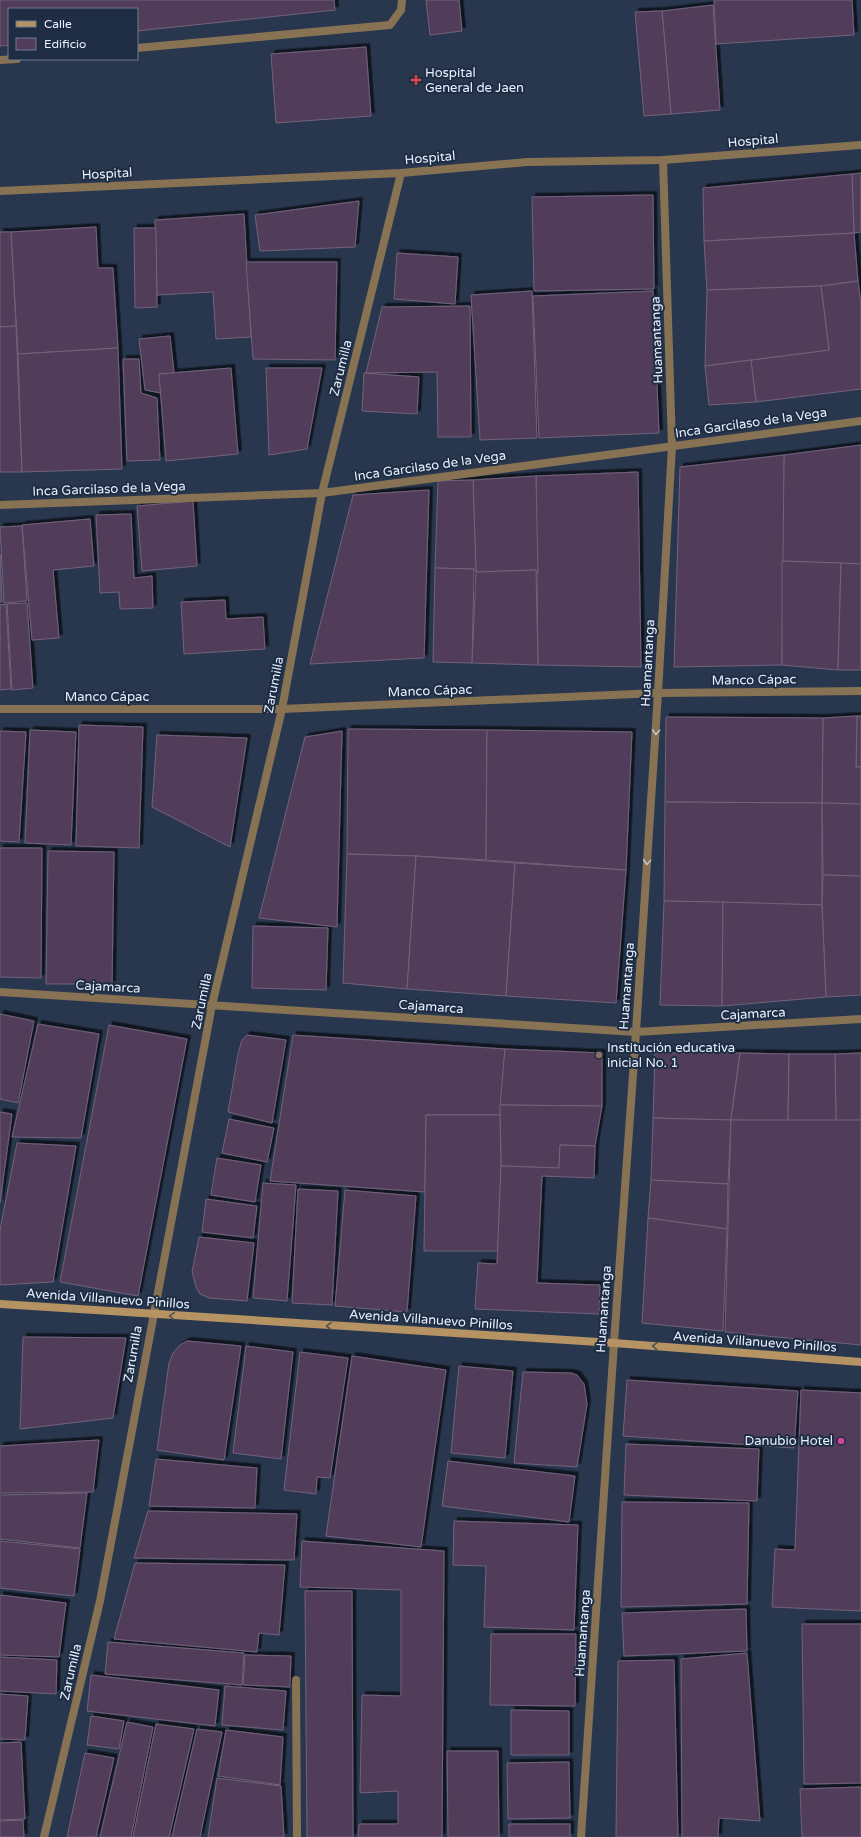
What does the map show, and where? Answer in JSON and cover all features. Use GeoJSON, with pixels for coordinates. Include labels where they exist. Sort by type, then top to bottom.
{"type":"FeatureCollection","features":[{"type":"Feature","properties":{"kind":"street"},"geometry":{"type":"LineString","coordinates":[[138,48],[390,25],[401,10],[402,0]]}},
{"type":"Feature","properties":{"kind":"street","name":"Hospital"},"geometry":{"type":"LineString","coordinates":[[0,191],[400,173],[527,162],[663,160],[861,145]]}},
{"type":"Feature","properties":{"kind":"street","name":"Huamantanga"},"geometry":{"type":"LineString","coordinates":[[581,1837],[636,1032],[658,694],[672,446],[663,160]]}},
{"type":"Feature","properties":{"kind":"street","name":"Zarumilla"},"geometry":{"type":"LineString","coordinates":[[44,1837],[100,1601],[212,1005],[282,709],[322,493],[400,173]]}},
{"type":"Feature","properties":{"kind":"street","name":"Inca Garcilaso de la Vega"},"geometry":{"type":"LineString","coordinates":[[0,505],[322,493],[861,420]]}},
{"type":"Feature","properties":{"kind":"street","name":"Manco Cápac"},"geometry":{"type":"LineString","coordinates":[[0,709],[282,709],[658,694],[861,691]]}},
{"type":"Feature","properties":{"kind":"street","name":"Cajamarca"},"geometry":{"type":"LineString","coordinates":[[0,992],[636,1032],[861,1019]]}},
{"type":"Feature","properties":{"kind":"street","name":"Avenida Villanuevo Pinillos"},"geometry":{"type":"LineString","coordinates":[[0,1304],[153,1315],[614,1343],[861,1362]]}},
{"type":"Feature","properties":{"kind":"street"},"geometry":{"type":"LineString","coordinates":[[296,1680],[297,1837]]}},
{"type":"Feature","properties":{"kind":"building"},"geometry":{"type":"Polygon","coordinates":[[[0,0],[334,0],[335,10],[138,31],[138,8],[8,8],[8,45],[0,46],[0,0]]]}},
{"type":"Feature","properties":{"kind":"building"},"geometry":{"type":"Polygon","coordinates":[[[426,0],[459,0],[462,31],[430,35],[426,0]]]}},
{"type":"Feature","properties":{"kind":"building"},"geometry":{"type":"Polygon","coordinates":[[[714,0],[852,0],[854,35],[716,44],[714,0]]]}},
{"type":"Feature","properties":{"kind":"building"},"geometry":{"type":"Polygon","coordinates":[[[713,5],[720,110],[671,114],[662,11],[713,5]]]}},
{"type":"Feature","properties":{"kind":"building"},"geometry":{"type":"Polygon","coordinates":[[[662,11],[671,114],[644,116],[635,12],[662,11]]]}},
{"type":"Feature","properties":{"kind":"building"},"geometry":{"type":"Polygon","coordinates":[[[366,47],[371,116],[276,123],[271,54],[366,47]]]}},
{"type":"Feature","properties":{"kind":"building"},"geometry":{"type":"Polygon","coordinates":[[[861,173],[861,232],[854,233],[852,174],[861,173]]]}},
{"type":"Feature","properties":{"kind":"building"},"geometry":{"type":"Polygon","coordinates":[[[852,174],[854,233],[704,241],[703,188],[852,174]]]}},
{"type":"Feature","properties":{"kind":"building"},"geometry":{"type":"Polygon","coordinates":[[[653,195],[654,289],[534,291],[532,197],[653,195]]]}},
{"type":"Feature","properties":{"kind":"building"},"geometry":{"type":"Polygon","coordinates":[[[359,201],[355,247],[260,251],[255,215],[359,201]]]}},
{"type":"Feature","properties":{"kind":"building"},"geometry":{"type":"Polygon","coordinates":[[[244,214],[251,337],[216,339],[213,292],[157,295],[155,220],[244,214]]]}},
{"type":"Feature","properties":{"kind":"building"},"geometry":{"type":"Polygon","coordinates":[[[96,227],[98,268],[113,268],[118,348],[18,354],[11,232],[96,227]]]}},
{"type":"Feature","properties":{"kind":"building"},"geometry":{"type":"Polygon","coordinates":[[[134,228],[156,228],[157,307],[135,308],[134,228]]]}},
{"type":"Feature","properties":{"kind":"building"},"geometry":{"type":"Polygon","coordinates":[[[0,232],[11,232],[16,326],[0,327],[0,232]]]}},
{"type":"Feature","properties":{"kind":"building"},"geometry":{"type":"Polygon","coordinates":[[[854,233],[858,281],[821,286],[707,290],[704,241],[854,233]]]}},
{"type":"Feature","properties":{"kind":"building"},"geometry":{"type":"Polygon","coordinates":[[[397,253],[458,257],[455,304],[394,299],[397,253]]]}},
{"type":"Feature","properties":{"kind":"building"},"geometry":{"type":"Polygon","coordinates":[[[246,262],[337,262],[335,360],[253,359],[246,262]]]}},
{"type":"Feature","properties":{"kind":"building"},"geometry":{"type":"Polygon","coordinates":[[[858,281],[861,305],[861,389],[756,402],[751,360],[829,350],[821,286],[858,281]]]}},
{"type":"Feature","properties":{"kind":"building"},"geometry":{"type":"Polygon","coordinates":[[[821,286],[829,350],[705,366],[707,290],[821,286]]]}},
{"type":"Feature","properties":{"kind":"building"},"geometry":{"type":"Polygon","coordinates":[[[532,291],[537,438],[480,440],[471,295],[532,291]]]}},
{"type":"Feature","properties":{"kind":"building"},"geometry":{"type":"Polygon","coordinates":[[[653,291],[659,433],[539,438],[533,296],[653,291]]]}},
{"type":"Feature","properties":{"kind":"building"},"geometry":{"type":"Polygon","coordinates":[[[470,306],[471,437],[438,437],[437,372],[366,373],[382,307],[470,306]]]}},
{"type":"Feature","properties":{"kind":"building"},"geometry":{"type":"Polygon","coordinates":[[[16,326],[22,472],[0,472],[0,327],[16,326]]]}},
{"type":"Feature","properties":{"kind":"building"},"geometry":{"type":"Polygon","coordinates":[[[170,336],[174,373],[159,374],[161,393],[145,390],[139,339],[170,336]]]}},
{"type":"Feature","properties":{"kind":"building"},"geometry":{"type":"Polygon","coordinates":[[[118,348],[122,469],[22,472],[18,354],[118,348]]]}},
{"type":"Feature","properties":{"kind":"building"},"geometry":{"type":"Polygon","coordinates":[[[123,359],[139,359],[141,393],[157,398],[160,460],[127,461],[123,359]]]}},
{"type":"Feature","properties":{"kind":"building"},"geometry":{"type":"Polygon","coordinates":[[[751,360],[756,402],[709,405],[705,366],[751,360]]]}},
{"type":"Feature","properties":{"kind":"building"},"geometry":{"type":"Polygon","coordinates":[[[231,368],[238,454],[166,461],[159,374],[231,368]]]}},
{"type":"Feature","properties":{"kind":"building"},"geometry":{"type":"Polygon","coordinates":[[[266,368],[322,368],[307,449],[269,455],[266,368]]]}},
{"type":"Feature","properties":{"kind":"building"},"geometry":{"type":"Polygon","coordinates":[[[364,373],[419,377],[417,414],[362,411],[364,373]]]}},
{"type":"Feature","properties":{"kind":"building"},"geometry":{"type":"Polygon","coordinates":[[[861,445],[861,564],[782,561],[784,455],[861,445]]]}},
{"type":"Feature","properties":{"kind":"building"},"geometry":{"type":"Polygon","coordinates":[[[784,455],[782,665],[674,667],[680,467],[784,455]]]}},
{"type":"Feature","properties":{"kind":"building"},"geometry":{"type":"Polygon","coordinates":[[[638,472],[641,667],[538,665],[536,476],[638,472]]]}},
{"type":"Feature","properties":{"kind":"building"},"geometry":{"type":"Polygon","coordinates":[[[536,476],[538,573],[536,570],[476,572],[473,480],[536,476]]]}},
{"type":"Feature","properties":{"kind":"building"},"geometry":{"type":"Polygon","coordinates":[[[473,480],[476,572],[474,569],[435,568],[438,481],[473,480]]]}},
{"type":"Feature","properties":{"kind":"building"},"geometry":{"type":"Polygon","coordinates":[[[429,490],[424,658],[310,664],[353,495],[429,490]]]}},
{"type":"Feature","properties":{"kind":"building"},"geometry":{"type":"Polygon","coordinates":[[[193,501],[197,566],[142,571],[137,506],[193,501]]]}},
{"type":"Feature","properties":{"kind":"building"},"geometry":{"type":"Polygon","coordinates":[[[131,514],[134,578],[152,576],[153,608],[120,609],[119,592],[100,593],[96,515],[131,514]]]}},
{"type":"Feature","properties":{"kind":"building"},"geometry":{"type":"Polygon","coordinates":[[[90,519],[94,566],[53,570],[59,638],[32,640],[22,525],[90,519]]]}},
{"type":"Feature","properties":{"kind":"building"},"geometry":{"type":"Polygon","coordinates":[[[22,526],[27,601],[4,603],[0,527],[22,526]]]}},
{"type":"Feature","properties":{"kind":"building"},"geometry":{"type":"Polygon","coordinates":[[[0,554],[2,602],[0,602],[0,554]]]}},
{"type":"Feature","properties":{"kind":"building"},"geometry":{"type":"Polygon","coordinates":[[[782,561],[841,563],[838,670],[782,665],[782,561]]]}},
{"type":"Feature","properties":{"kind":"building"},"geometry":{"type":"Polygon","coordinates":[[[841,563],[861,564],[861,670],[838,670],[841,563]]]}},
{"type":"Feature","properties":{"kind":"building"},"geometry":{"type":"Polygon","coordinates":[[[435,568],[474,569],[472,663],[433,662],[435,568]]]}},
{"type":"Feature","properties":{"kind":"building"},"geometry":{"type":"Polygon","coordinates":[[[536,570],[538,665],[472,663],[476,572],[536,570]]]}},
{"type":"Feature","properties":{"kind":"building"},"geometry":{"type":"Polygon","coordinates":[[[225,600],[226,619],[263,617],[265,649],[184,654],[181,602],[225,600]]]}},
{"type":"Feature","properties":{"kind":"building"},"geometry":{"type":"Polygon","coordinates":[[[27,603],[33,688],[12,690],[7,604],[27,603]]]}},
{"type":"Feature","properties":{"kind":"building"},"geometry":{"type":"Polygon","coordinates":[[[6,604],[11,689],[0,690],[0,605],[6,604]]]}},
{"type":"Feature","properties":{"kind":"building"},"geometry":{"type":"Polygon","coordinates":[[[857,716],[861,716],[861,767],[856,767],[857,716]]]}},
{"type":"Feature","properties":{"kind":"building"},"geometry":{"type":"Polygon","coordinates":[[[857,716],[856,767],[861,767],[861,804],[822,803],[823,718],[857,716]]]}},
{"type":"Feature","properties":{"kind":"building"},"geometry":{"type":"Polygon","coordinates":[[[666,717],[823,718],[822,803],[665,802],[666,717]]]}},
{"type":"Feature","properties":{"kind":"building"},"geometry":{"type":"Polygon","coordinates":[[[79,725],[143,727],[139,848],[76,846],[79,725]]]}},
{"type":"Feature","properties":{"kind":"building"},"geometry":{"type":"Polygon","coordinates":[[[348,729],[487,730],[486,860],[347,854],[348,729]]]}},
{"type":"Feature","properties":{"kind":"building"},"geometry":{"type":"Polygon","coordinates":[[[30,730],[76,732],[71,845],[25,843],[30,730]]]}},
{"type":"Feature","properties":{"kind":"building"},"geometry":{"type":"Polygon","coordinates":[[[487,730],[632,732],[626,870],[486,860],[487,730]]]}},
{"type":"Feature","properties":{"kind":"building"},"geometry":{"type":"Polygon","coordinates":[[[0,731],[26,732],[19,842],[0,841],[0,731]]]}},
{"type":"Feature","properties":{"kind":"building"},"geometry":{"type":"Polygon","coordinates":[[[342,731],[337,927],[259,918],[305,737],[342,731]]]}},
{"type":"Feature","properties":{"kind":"building"},"geometry":{"type":"Polygon","coordinates":[[[157,735],[247,738],[230,847],[152,807],[157,735]]]}},
{"type":"Feature","properties":{"kind":"building"},"geometry":{"type":"Polygon","coordinates":[[[665,802],[822,803],[822,905],[664,901],[665,802]]]}},
{"type":"Feature","properties":{"kind":"building"},"geometry":{"type":"Polygon","coordinates":[[[822,803],[861,804],[861,876],[823,875],[822,803]]]}},
{"type":"Feature","properties":{"kind":"building"},"geometry":{"type":"Polygon","coordinates":[[[0,848],[42,848],[41,978],[0,977],[0,848]]]}},
{"type":"Feature","properties":{"kind":"building"},"geometry":{"type":"Polygon","coordinates":[[[48,851],[114,852],[112,984],[46,984],[48,851]]]}},
{"type":"Feature","properties":{"kind":"building"},"geometry":{"type":"Polygon","coordinates":[[[347,854],[416,856],[407,989],[343,983],[347,854]]]}},
{"type":"Feature","properties":{"kind":"building"},"geometry":{"type":"Polygon","coordinates":[[[416,856],[515,863],[506,996],[407,989],[416,856]]]}},
{"type":"Feature","properties":{"kind":"building"},"geometry":{"type":"Polygon","coordinates":[[[515,863],[626,870],[616,1003],[506,996],[515,863]]]}},
{"type":"Feature","properties":{"kind":"building"},"geometry":{"type":"Polygon","coordinates":[[[823,875],[861,876],[861,995],[826,997],[822,905],[823,875]]]}},
{"type":"Feature","properties":{"kind":"building"},"geometry":{"type":"Polygon","coordinates":[[[664,901],[723,902],[722,1006],[660,1005],[664,901]]]}},
{"type":"Feature","properties":{"kind":"building"},"geometry":{"type":"Polygon","coordinates":[[[723,902],[822,905],[826,997],[722,1006],[723,902]]]}},
{"type":"Feature","properties":{"kind":"building"},"geometry":{"type":"Polygon","coordinates":[[[253,926],[328,928],[326,990],[252,988],[253,926]]]}},
{"type":"Feature","properties":{"kind":"building"},"geometry":{"type":"Polygon","coordinates":[[[0,1014],[34,1021],[18,1103],[0,1099],[0,1014]]]}},
{"type":"Feature","properties":{"kind":"building"},"geometry":{"type":"Polygon","coordinates":[[[38,1024],[99,1034],[81,1138],[12,1137],[38,1024]]]}},
{"type":"Feature","properties":{"kind":"building"},"geometry":{"type":"Polygon","coordinates":[[[109,1025],[187,1039],[138,1296],[60,1282],[109,1025]]]}},
{"type":"Feature","properties":{"kind":"building"},"geometry":{"type":"Polygon","coordinates":[[[247,1035],[286,1040],[272,1123],[228,1112],[238,1054],[242,1040],[247,1035]]]}},
{"type":"Feature","properties":{"kind":"building"},"geometry":{"type":"Polygon","coordinates":[[[293,1035],[505,1049],[500,1115],[426,1115],[425,1192],[270,1181],[293,1035]]]}},
{"type":"Feature","properties":{"kind":"building"},"geometry":{"type":"Polygon","coordinates":[[[505,1049],[602,1053],[602,1106],[500,1105],[505,1049]]]}},
{"type":"Feature","properties":{"kind":"building"},"geometry":{"type":"Polygon","coordinates":[[[655,1053],[740,1053],[731,1120],[653,1118],[655,1053]]]}},
{"type":"Feature","properties":{"kind":"building"},"geometry":{"type":"Polygon","coordinates":[[[740,1053],[789,1054],[788,1121],[731,1120],[740,1053]]]}},
{"type":"Feature","properties":{"kind":"building"},"geometry":{"type":"Polygon","coordinates":[[[861,1053],[861,1120],[836,1121],[835,1054],[861,1053]]]}},
{"type":"Feature","properties":{"kind":"building"},"geometry":{"type":"Polygon","coordinates":[[[789,1054],[835,1054],[836,1121],[788,1121],[789,1054]]]}},
{"type":"Feature","properties":{"kind":"building"},"geometry":{"type":"Polygon","coordinates":[[[500,1105],[602,1106],[595,1146],[560,1145],[559,1168],[501,1166],[500,1105]]]}},
{"type":"Feature","properties":{"kind":"building"},"geometry":{"type":"Polygon","coordinates":[[[0,1112],[12,1114],[0,1203],[0,1112]]]}},
{"type":"Feature","properties":{"kind":"building"},"geometry":{"type":"Polygon","coordinates":[[[426,1115],[500,1115],[501,1166],[498,1251],[424,1251],[426,1115]]]}},
{"type":"Feature","properties":{"kind":"building"},"geometry":{"type":"Polygon","coordinates":[[[653,1118],[731,1120],[728,1184],[651,1180],[653,1118]]]}},
{"type":"Feature","properties":{"kind":"building"},"geometry":{"type":"Polygon","coordinates":[[[229,1119],[274,1128],[267,1162],[222,1153],[229,1119]]]}},
{"type":"Feature","properties":{"kind":"building"},"geometry":{"type":"Polygon","coordinates":[[[731,1120],[861,1120],[861,1345],[725,1332],[731,1120]]]}},
{"type":"Feature","properties":{"kind":"building"},"geometry":{"type":"Polygon","coordinates":[[[17,1143],[76,1146],[53,1282],[0,1285],[0,1230],[17,1143]]]}},
{"type":"Feature","properties":{"kind":"building"},"geometry":{"type":"Polygon","coordinates":[[[560,1145],[595,1146],[594,1178],[542,1176],[537,1283],[600,1285],[599,1314],[475,1309],[478,1263],[497,1264],[501,1166],[559,1168],[560,1145]]]}},
{"type":"Feature","properties":{"kind":"building"},"geometry":{"type":"Polygon","coordinates":[[[217,1158],[261,1165],[255,1202],[211,1195],[217,1158]]]}},
{"type":"Feature","properties":{"kind":"building"},"geometry":{"type":"Polygon","coordinates":[[[651,1180],[728,1184],[727,1229],[648,1218],[651,1180]]]}},
{"type":"Feature","properties":{"kind":"building"},"geometry":{"type":"Polygon","coordinates":[[[263,1183],[296,1185],[287,1301],[253,1298],[263,1183]]]}},
{"type":"Feature","properties":{"kind":"building"},"geometry":{"type":"Polygon","coordinates":[[[298,1189],[338,1191],[332,1305],[292,1303],[298,1189]]]}},
{"type":"Feature","properties":{"kind":"building"},"geometry":{"type":"Polygon","coordinates":[[[345,1190],[416,1196],[407,1312],[335,1306],[345,1190]]]}},
{"type":"Feature","properties":{"kind":"building"},"geometry":{"type":"Polygon","coordinates":[[[206,1199],[257,1206],[253,1238],[202,1232],[206,1199]]]}},
{"type":"Feature","properties":{"kind":"building"},"geometry":{"type":"Polygon","coordinates":[[[648,1218],[727,1229],[723,1331],[642,1323],[648,1218]]]}},
{"type":"Feature","properties":{"kind":"building"},"geometry":{"type":"Polygon","coordinates":[[[199,1237],[254,1243],[247,1301],[209,1298],[200,1294],[196,1287],[192,1272],[199,1237]]]}},
{"type":"Feature","properties":{"kind":"building"},"geometry":{"type":"Polygon","coordinates":[[[23,1337],[126,1338],[113,1418],[20,1429],[23,1337]]]}},
{"type":"Feature","properties":{"kind":"building"},"geometry":{"type":"Polygon","coordinates":[[[187,1341],[241,1346],[224,1460],[157,1450],[169,1363],[173,1353],[180,1345],[187,1341]]]}},
{"type":"Feature","properties":{"kind":"building"},"geometry":{"type":"Polygon","coordinates":[[[246,1346],[293,1352],[281,1459],[233,1453],[246,1346]]]}},
{"type":"Feature","properties":{"kind":"building"},"geometry":{"type":"Polygon","coordinates":[[[300,1352],[348,1358],[330,1478],[317,1477],[316,1494],[284,1490],[300,1352]]]}},
{"type":"Feature","properties":{"kind":"building"},"geometry":{"type":"Polygon","coordinates":[[[352,1356],[446,1370],[421,1547],[326,1536],[352,1356]]]}},
{"type":"Feature","properties":{"kind":"building"},"geometry":{"type":"Polygon","coordinates":[[[459,1366],[513,1371],[505,1458],[451,1453],[459,1366]]]}},
{"type":"Feature","properties":{"kind":"building"},"geometry":{"type":"Polygon","coordinates":[[[523,1372],[571,1373],[577,1375],[584,1384],[587,1404],[577,1467],[514,1463],[523,1372]]]}},
{"type":"Feature","properties":{"kind":"building"},"geometry":{"type":"Polygon","coordinates":[[[627,1380],[798,1391],[794,1448],[623,1436],[627,1380]]]}},
{"type":"Feature","properties":{"kind":"building"},"geometry":{"type":"Polygon","coordinates":[[[801,1390],[861,1393],[861,1611],[772,1607],[775,1549],[795,1550],[801,1390]]]}},
{"type":"Feature","properties":{"kind":"building"},"geometry":{"type":"Polygon","coordinates":[[[99,1440],[93,1492],[0,1493],[0,1446],[99,1440]]]}},
{"type":"Feature","properties":{"kind":"building"},"geometry":{"type":"Polygon","coordinates":[[[626,1444],[759,1449],[757,1501],[624,1495],[626,1444]]]}},
{"type":"Feature","properties":{"kind":"building"},"geometry":{"type":"Polygon","coordinates":[[[156,1459],[257,1468],[255,1508],[149,1506],[156,1459]]]}},
{"type":"Feature","properties":{"kind":"building"},"geometry":{"type":"Polygon","coordinates":[[[448,1461],[575,1476],[569,1522],[442,1506],[448,1461]]]}},
{"type":"Feature","properties":{"kind":"building"},"geometry":{"type":"Polygon","coordinates":[[[87,1493],[80,1548],[0,1539],[0,1495],[87,1493]]]}},
{"type":"Feature","properties":{"kind":"building"},"geometry":{"type":"Polygon","coordinates":[[[622,1502],[749,1503],[747,1604],[621,1607],[622,1502]]]}},
{"type":"Feature","properties":{"kind":"building"},"geometry":{"type":"Polygon","coordinates":[[[148,1511],[297,1514],[294,1560],[134,1558],[148,1511]]]}},
{"type":"Feature","properties":{"kind":"building"},"geometry":{"type":"Polygon","coordinates":[[[454,1521],[578,1525],[574,1630],[484,1627],[486,1566],[453,1565],[454,1521]]]}},
{"type":"Feature","properties":{"kind":"building"},"geometry":{"type":"Polygon","coordinates":[[[0,1541],[80,1549],[74,1596],[0,1588],[0,1541]]]}},
{"type":"Feature","properties":{"kind":"building"},"geometry":{"type":"Polygon","coordinates":[[[302,1541],[444,1551],[442,1837],[358,1837],[359,1824],[398,1824],[398,1791],[360,1793],[362,1695],[401,1696],[401,1590],[300,1587],[302,1541]]]}},
{"type":"Feature","properties":{"kind":"building"},"geometry":{"type":"Polygon","coordinates":[[[135,1563],[285,1565],[279,1635],[259,1633],[257,1652],[114,1639],[135,1563]]]}},
{"type":"Feature","properties":{"kind":"building"},"geometry":{"type":"Polygon","coordinates":[[[305,1591],[352,1591],[353,1837],[307,1837],[305,1591]]]}},
{"type":"Feature","properties":{"kind":"building"},"geometry":{"type":"Polygon","coordinates":[[[0,1595],[66,1603],[59,1657],[0,1655],[0,1595]]]}},
{"type":"Feature","properties":{"kind":"building"},"geometry":{"type":"Polygon","coordinates":[[[746,1609],[747,1651],[624,1656],[622,1613],[746,1609]]]}},
{"type":"Feature","properties":{"kind":"building"},"geometry":{"type":"Polygon","coordinates":[[[802,1624],[861,1624],[861,1783],[804,1784],[802,1624]]]}},
{"type":"Feature","properties":{"kind":"building"},"geometry":{"type":"Polygon","coordinates":[[[491,1634],[576,1634],[575,1706],[490,1705],[491,1634]]]}},
{"type":"Feature","properties":{"kind":"building"},"geometry":{"type":"Polygon","coordinates":[[[108,1642],[244,1653],[242,1685],[105,1674],[108,1642]]]}},
{"type":"Feature","properties":{"kind":"building"},"geometry":{"type":"Polygon","coordinates":[[[747,1653],[760,1821],[719,1818],[718,1837],[682,1837],[681,1659],[747,1653]]]}},
{"type":"Feature","properties":{"kind":"building"},"geometry":{"type":"Polygon","coordinates":[[[245,1655],[291,1656],[290,1687],[243,1685],[245,1655]]]}},
{"type":"Feature","properties":{"kind":"building"},"geometry":{"type":"Polygon","coordinates":[[[0,1657],[57,1660],[56,1694],[0,1691],[0,1657]]]}},
{"type":"Feature","properties":{"kind":"building"},"geometry":{"type":"Polygon","coordinates":[[[674,1660],[678,1837],[616,1837],[618,1661],[674,1660]]]}},
{"type":"Feature","properties":{"kind":"building"},"geometry":{"type":"Polygon","coordinates":[[[91,1675],[219,1690],[215,1726],[87,1711],[91,1675]]]}},
{"type":"Feature","properties":{"kind":"building"},"geometry":{"type":"Polygon","coordinates":[[[225,1686],[286,1691],[283,1730],[222,1725],[225,1686]]]}},
{"type":"Feature","properties":{"kind":"building"},"geometry":{"type":"Polygon","coordinates":[[[0,1694],[28,1696],[25,1740],[0,1739],[0,1694]]]}},
{"type":"Feature","properties":{"kind":"building"},"geometry":{"type":"Polygon","coordinates":[[[511,1710],[569,1711],[569,1755],[511,1755],[511,1710]]]}},
{"type":"Feature","properties":{"kind":"building"},"geometry":{"type":"Polygon","coordinates":[[[91,1716],[124,1721],[119,1749],[87,1745],[91,1716]]]}},
{"type":"Feature","properties":{"kind":"building"},"geometry":{"type":"Polygon","coordinates":[[[127,1722],[153,1727],[131,1837],[100,1837],[127,1722]]]}},
{"type":"Feature","properties":{"kind":"building"},"geometry":{"type":"Polygon","coordinates":[[[156,1724],[194,1729],[169,1837],[133,1837],[156,1724]]]}},
{"type":"Feature","properties":{"kind":"building"},"geometry":{"type":"Polygon","coordinates":[[[197,1729],[222,1732],[200,1837],[172,1837],[197,1729]]]}},
{"type":"Feature","properties":{"kind":"building"},"geometry":{"type":"Polygon","coordinates":[[[226,1730],[283,1737],[280,1785],[218,1776],[226,1730]]]}},
{"type":"Feature","properties":{"kind":"building"},"geometry":{"type":"Polygon","coordinates":[[[21,1742],[25,1819],[0,1820],[0,1743],[21,1742]]]}},
{"type":"Feature","properties":{"kind":"building"},"geometry":{"type":"Polygon","coordinates":[[[447,1751],[498,1751],[499,1837],[448,1837],[447,1751]]]}},
{"type":"Feature","properties":{"kind":"building"},"geometry":{"type":"Polygon","coordinates":[[[85,1753],[114,1758],[96,1837],[67,1837],[85,1753]]]}},
{"type":"Feature","properties":{"kind":"building"},"geometry":{"type":"Polygon","coordinates":[[[569,1762],[570,1818],[508,1819],[507,1763],[569,1762]]]}},
{"type":"Feature","properties":{"kind":"building"},"geometry":{"type":"Polygon","coordinates":[[[217,1778],[281,1786],[284,1837],[208,1837],[217,1778]]]}},
{"type":"Feature","properties":{"kind":"building"},"geometry":{"type":"Polygon","coordinates":[[[861,1787],[861,1837],[802,1837],[800,1789],[861,1787]]]}},
{"type":"Feature","properties":{"kind":"building"},"geometry":{"type":"Polygon","coordinates":[[[23,1820],[24,1837],[0,1837],[0,1821],[23,1820]]]}},
{"type":"Feature","properties":{"kind":"building"},"geometry":{"type":"Polygon","coordinates":[[[509,1824],[570,1824],[570,1837],[509,1837],[509,1824]]]}},
{"type":"Feature","properties":{"kind":"place","name":"Hospital General de Jaen"},"geometry":{"type":"Point","coordinates":[416,80]}},
{"type":"Feature","properties":{"kind":"place","name":"Institución educativa inicial No. 1"},"geometry":{"type":"Point","coordinates":[599,1055]}},
{"type":"Feature","properties":{"kind":"place","name":"Danubio Hotel"},"geometry":{"type":"Point","coordinates":[841,1441]}}]}
